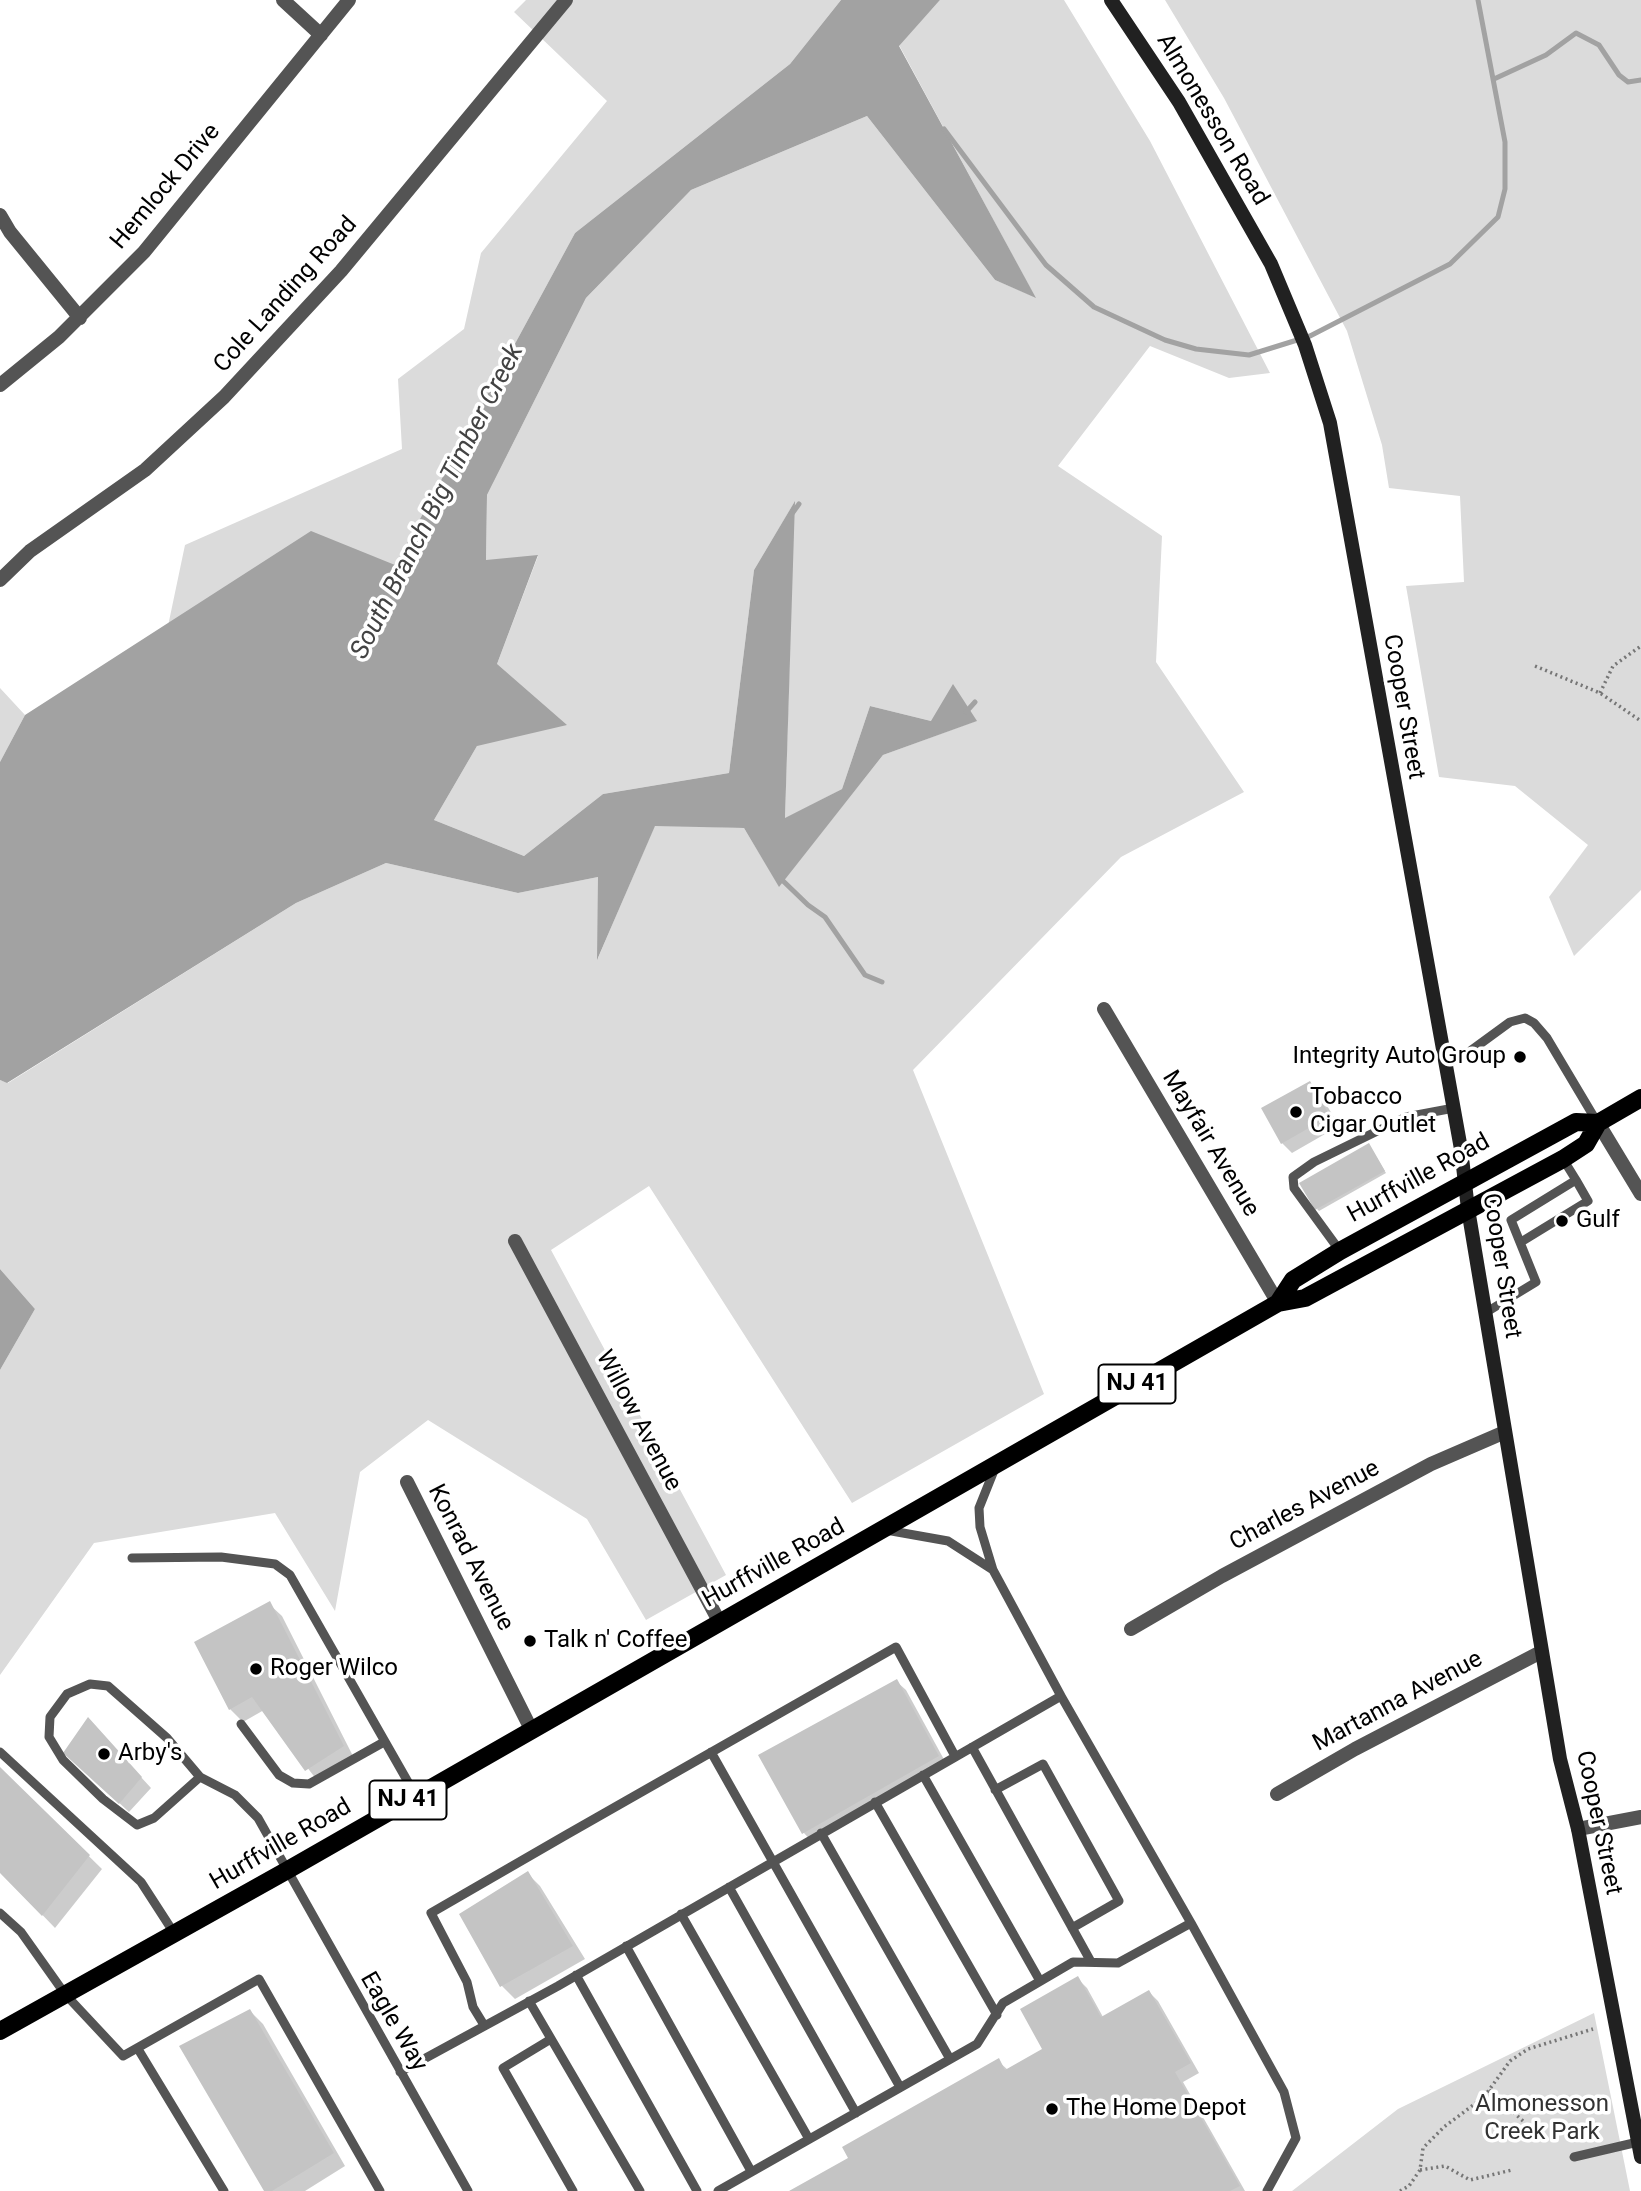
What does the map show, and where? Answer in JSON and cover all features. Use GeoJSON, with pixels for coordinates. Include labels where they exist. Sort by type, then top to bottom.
{"type":"FeatureCollection","features":[{"type":"Feature","properties":{"kind":"main road","name":"Almonesson Road"},"geometry":{"type":"LineString","coordinates":[[1111,0],[1179,102],[1271,264]]}},
{"type":"Feature","properties":{"kind":"main road","name":"Cooper Street"},"geometry":{"type":"LineString","coordinates":[[1271,264],[1305,345],[1330,423],[1454,1108],[1468,1209],[1560,1759],[1578,1829],[1641,2157]]}},
{"type":"Feature","properties":{"kind":"main road","name":"Hurffville Road"},"geometry":{"type":"LineString","coordinates":[[0,2031],[286,1871],[1278,1303],[1306,1298],[1563,1159],[1586,1144],[1598,1123],[1641,1098]]}},
{"type":"Feature","properties":{"kind":"main road","name":"Hurffville Road"},"geometry":{"type":"LineString","coordinates":[[1278,1303],[1293,1280],[1340,1251],[1576,1122],[1598,1123]]}},
{"type":"Feature","properties":{"kind":"street"},"geometry":{"type":"LineString","coordinates":[[283,0],[321,35]]}},
{"type":"Feature","properties":{"kind":"street","name":"Hemlock Drive"},"geometry":{"type":"LineString","coordinates":[[0,385],[79,318],[144,253],[349,0]]}},
{"type":"Feature","properties":{"kind":"street","name":"Cole Landing Road"},"geometry":{"type":"LineString","coordinates":[[0,580],[30,551],[145,470],[224,397],[341,271],[566,0]]}},
{"type":"Feature","properties":{"kind":"street"},"geometry":{"type":"LineString","coordinates":[[0,215],[10,232],[79,318]]}},
{"type":"Feature","properties":{"kind":"street","name":"Mayfair Avenue"},"geometry":{"type":"LineString","coordinates":[[1104,1009],[1278,1303]]}},
{"type":"Feature","properties":{"kind":"street"},"geometry":{"type":"LineString","coordinates":[[1598,1123],[1641,1194]]}},
{"type":"Feature","properties":{"kind":"street","name":"Willow Avenue"},"geometry":{"type":"LineString","coordinates":[[515,1241],[720,1623]]}},
{"type":"Feature","properties":{"kind":"street","name":"Charles Avenue"},"geometry":{"type":"LineString","coordinates":[[1130,1629],[1222,1576],[1430,1464],[1505,1432]]}},
{"type":"Feature","properties":{"kind":"street","name":"Konrad Avenue"},"geometry":{"type":"LineString","coordinates":[[407,1482],[531,1730]]}},
{"type":"Feature","properties":{"kind":"street","name":"Martanna Avenue"},"geometry":{"type":"LineString","coordinates":[[1277,1794],[1356,1749],[1541,1652]]}},
{"type":"Feature","properties":{"kind":"street"},"geometry":{"type":"LineString","coordinates":[[1578,1829],[1641,1817]]}},
{"type":"Feature","properties":{"kind":"lane"},"geometry":{"type":"LineString","coordinates":[[1445,1062],[1458,1060],[1471,1047],[1510,1023],[1525,1018],[1534,1023],[1547,1038],[1598,1123]]}},
{"type":"Feature","properties":{"kind":"lane"},"geometry":{"type":"LineString","coordinates":[[1340,1251],[1294,1188],[1293,1177],[1314,1162],[1406,1117],[1454,1108]]}},
{"type":"Feature","properties":{"kind":"lane"},"geometry":{"type":"LineString","coordinates":[[1521,1242],[1588,1201],[1563,1159]]}},
{"type":"Feature","properties":{"kind":"lane"},"geometry":{"type":"LineString","coordinates":[[1485,1313],[1536,1282],[1511,1220],[1576,1180]]}},
{"type":"Feature","properties":{"kind":"lane"},"geometry":{"type":"LineString","coordinates":[[996,1466],[979,1508],[981,1527],[993,1570],[1284,2092],[1296,2138],[1267,2191]]}},
{"type":"Feature","properties":{"kind":"lane"},"geometry":{"type":"LineString","coordinates":[[884,1530],[948,1541],[993,1570]]}},
{"type":"Feature","properties":{"kind":"lane"},"geometry":{"type":"LineString","coordinates":[[132,1558],[221,1557],[275,1564],[290,1575],[416,1796]]}},
{"type":"Feature","properties":{"kind":"lane"},"geometry":{"type":"LineString","coordinates":[[484,2025],[474,2007],[467,1982],[431,1913],[711,1752],[895,1647],[955,1756]]}},
{"type":"Feature","properties":{"kind":"lane"},"geometry":{"type":"LineString","coordinates":[[90,1684],[108,1686],[167,1738],[200,1777],[154,1818],[137,1825],[103,1799],[63,1760],[49,1737],[50,1717],[66,1694],[90,1684]]}},
{"type":"Feature","properties":{"kind":"lane"},"geometry":{"type":"LineString","coordinates":[[400,2072],[576,1975],[1061,1696]]}},
{"type":"Feature","properties":{"kind":"lane"},"geometry":{"type":"LineString","coordinates":[[241,1724],[279,1775],[293,1783],[309,1784],[384,1742]]}},
{"type":"Feature","properties":{"kind":"lane"},"geometry":{"type":"LineString","coordinates":[[972,1747],[1090,1960]]}},
{"type":"Feature","properties":{"kind":"lane"},"geometry":{"type":"LineString","coordinates":[[0,1752],[141,1882],[174,1933]]}},
{"type":"Feature","properties":{"kind":"lane"},"geometry":{"type":"LineString","coordinates":[[711,1752],[900,2087]]}},
{"type":"Feature","properties":{"kind":"lane"},"geometry":{"type":"LineString","coordinates":[[995,1790],[1043,1763],[1119,1901],[1072,1928]]}},
{"type":"Feature","properties":{"kind":"lane"},"geometry":{"type":"LineString","coordinates":[[923,1775],[1040,1981]]}},
{"type":"Feature","properties":{"kind":"lane","name":"Eagle Way"},"geometry":{"type":"LineString","coordinates":[[200,1777],[235,1795],[258,1818],[468,2191]]}},
{"type":"Feature","properties":{"kind":"lane"},"geometry":{"type":"LineString","coordinates":[[875,1802],[997,2015]]}},
{"type":"Feature","properties":{"kind":"lane"},"geometry":{"type":"LineString","coordinates":[[821,1833],[950,2059]]}},
{"type":"Feature","properties":{"kind":"lane"},"geometry":{"type":"LineString","coordinates":[[729,1887],[856,2113]]}},
{"type":"Feature","properties":{"kind":"lane"},"geometry":{"type":"LineString","coordinates":[[0,1913],[21,1932],[65,1994],[123,2056],[259,1979],[380,2191]]}},
{"type":"Feature","properties":{"kind":"lane"},"geometry":{"type":"LineString","coordinates":[[681,1914],[809,2139]]}},
{"type":"Feature","properties":{"kind":"lane"},"geometry":{"type":"LineString","coordinates":[[718,2191],[977,2044],[1003,2003],[1073,1962],[1090,1960],[1118,1963],[1191,1923]]}},
{"type":"Feature","properties":{"kind":"lane"},"geometry":{"type":"LineString","coordinates":[[626,1946],[751,2171]]}},
{"type":"Feature","properties":{"kind":"lane"},"geometry":{"type":"LineString","coordinates":[[576,1975],[697,2191]]}},
{"type":"Feature","properties":{"kind":"lane"},"geometry":{"type":"LineString","coordinates":[[529,2001],[640,2191]]}},
{"type":"Feature","properties":{"kind":"lane"},"geometry":{"type":"LineString","coordinates":[[551,2039],[503,2068],[573,2191]]}},
{"type":"Feature","properties":{"kind":"lane"},"geometry":{"type":"LineString","coordinates":[[138,2049],[224,2191]]}},
{"type":"Feature","properties":{"kind":"lane"},"geometry":{"type":"LineString","coordinates":[[1574,2157],[1638,2142]]}},
{"type":"Feature","properties":{"kind":"path"},"geometry":{"type":"LineString","coordinates":[[1600,693],[1613,666],[1641,646]]}},
{"type":"Feature","properties":{"kind":"path"},"geometry":{"type":"LineString","coordinates":[[1535,666],[1600,693],[1641,721]]}},
{"type":"Feature","properties":{"kind":"path"},"geometry":{"type":"LineString","coordinates":[[1400,2191],[1409,2186],[1420,2170],[1423,2148],[1489,2090],[1510,2061],[1528,2049],[1593,2029]]}},
{"type":"Feature","properties":{"kind":"path"},"geometry":{"type":"LineString","coordinates":[[1489,2090],[1523,2122]]}},
{"type":"Feature","properties":{"kind":"path"},"geometry":{"type":"LineString","coordinates":[[1420,2170],[1445,2166],[1470,2180],[1512,2170]]}},
{"type":"Feature","properties":{"kind":"green space"},"geometry":{"type":"Polygon","coordinates":[[[526,0],[841,0],[790,64],[575,233],[395,565],[168,626],[185,545],[402,449],[398,379],[464,329],[481,253],[607,101],[514,12],[526,0]]]}},
{"type":"Feature","properties":{"kind":"green space"},"geometry":{"type":"Polygon","coordinates":[[[940,0],[1064,0],[1150,141],[1270,373],[1229,378],[1150,346],[1058,466],[1162,536],[1156,662],[1244,792],[1121,857],[913,1070],[1044,1394],[852,1503],[649,1186],[551,1250],[726,1575],[646,1620],[587,1519],[428,1420],[360,1472],[335,1611],[275,1513],[94,1543],[0,1675],[0,1370],[35,1309],[0,1269],[0,1080],[8,1083],[296,903],[386,863],[518,893],[598,877],[598,958],[655,825],[744,828],[779,886],[883,755],[976,721],[931,721],[870,706],[842,789],[785,819],[794,503],[754,570],[729,773],[603,794],[524,856],[434,820],[477,746],[497,664],[538,556],[486,561],[487,495],[586,298],[691,190],[867,116],[995,280],[1035,297],[899,45],[940,0]]]}},
{"type":"Feature","properties":{"kind":"green space"},"geometry":{"type":"Polygon","coordinates":[[[1165,0],[1641,0],[1641,890],[1574,956],[1549,897],[1588,845],[1515,786],[1439,777],[1406,586],[1464,582],[1460,496],[1389,488],[1382,445],[1347,331],[1224,98],[1165,0]]]}},
{"type":"Feature","properties":{"kind":"green space"},"geometry":{"type":"Polygon","coordinates":[[[0,688],[25,715],[0,762],[0,688]]]}},
{"type":"Feature","properties":{"kind":"green space","name":"Almonesson Creek Park"},"geometry":{"type":"Polygon","coordinates":[[[1594,2013],[1630,2191],[1292,2191],[1398,2109],[1594,2013]]]}},
{"type":"Feature","properties":{"kind":"water"},"geometry":{"type":"Polygon","coordinates":[[[841,0],[940,0],[899,46],[1036,298],[995,280],[867,116],[691,190],[586,298],[487,495],[486,560],[538,555],[497,664],[567,725],[477,746],[434,820],[524,856],[603,794],[729,773],[754,570],[795,501],[785,818],[842,789],[870,706],[931,721],[953,684],[977,721],[883,755],[779,887],[744,828],[655,826],[597,960],[598,877],[518,893],[386,863],[296,903],[7,1083],[0,1080],[0,762],[25,715],[311,531],[395,565],[575,233],[790,64],[841,0]]]}},
{"type":"Feature","properties":{"kind":"water"},"geometry":{"type":"Polygon","coordinates":[[[0,1269],[35,1309],[0,1370],[0,1269]]]}},
{"type":"Feature","properties":{"kind":"building","name":"Tobacco Cigar Outlet"},"geometry":{"type":"Polygon","coordinates":[[[1310,1081],[1330,1116],[1281,1144],[1261,1108],[1310,1081]]]}},
{"type":"Feature","properties":{"kind":"building"},"geometry":{"type":"Polygon","coordinates":[[[1369,1143],[1385,1171],[1315,1210],[1299,1183],[1369,1143]]]}},
{"type":"Feature","properties":{"kind":"building","name":"Roger Wilco"},"geometry":{"type":"Polygon","coordinates":[[[270,1601],[344,1746],[305,1771],[252,1697],[229,1710],[194,1642],[270,1601]]]}},
{"type":"Feature","properties":{"kind":"building"},"geometry":{"type":"Polygon","coordinates":[[[897,1679],[939,1756],[802,1834],[758,1755],[897,1679]]]}},
{"type":"Feature","properties":{"kind":"building"},"geometry":{"type":"Polygon","coordinates":[[[88,1717],[142,1777],[119,1804],[63,1753],[88,1717]]]}},
{"type":"Feature","properties":{"kind":"building"},"geometry":{"type":"Polygon","coordinates":[[[0,1767],[90,1855],[42,1916],[0,1873],[0,1767]]]}},
{"type":"Feature","properties":{"kind":"building"},"geometry":{"type":"Polygon","coordinates":[[[528,1871],[573,1946],[500,1987],[459,1914],[528,1871]]]}},
{"type":"Feature","properties":{"kind":"building","name":"The Home Depot"},"geometry":{"type":"Polygon","coordinates":[[[1078,1976],[1101,2017],[1149,1990],[1191,2063],[1175,2072],[1240,2186],[1230,2191],[789,2191],[848,2158],[842,2147],[999,2058],[1005,2070],[1042,2049],[1020,2009],[1078,1976]]]}},
{"type":"Feature","properties":{"kind":"building"},"geometry":{"type":"Polygon","coordinates":[[[250,2009],[334,2153],[272,2191],[264,2191],[179,2046],[250,2009]]]}},
{"type":"Feature","properties":{"kind":"waterway","name":"South Branch Big Timber Creek"},"geometry":{"type":"LineString","coordinates":[[944,129],[1046,265],[1094,307],[1165,340],[1196,349],[1249,355],[1310,336],[1450,264],[1498,217],[1505,189],[1505,142],[1478,0]]}},
{"type":"Feature","properties":{"kind":"waterway"},"geometry":{"type":"LineString","coordinates":[[1494,79],[1546,55],[1576,33],[1599,45],[1619,75],[1628,82],[1641,80]]}},
{"type":"Feature","properties":{"kind":"waterway"},"geometry":{"type":"LineString","coordinates":[[791,515],[799,504]]}},
{"type":"Feature","properties":{"kind":"waterway"},"geometry":{"type":"LineString","coordinates":[[966,712],[975,702]]}},
{"type":"Feature","properties":{"kind":"waterway"},"geometry":{"type":"LineString","coordinates":[[779,877],[825,917],[865,975],[882,982]]}},
{"type":"Feature","properties":{"kind":"place","name":"Integrity Auto Group"},"geometry":{"type":"Point","coordinates":[1520,1057]}},
{"type":"Feature","properties":{"kind":"place","name":"Tobacco Cigar Outlet"},"geometry":{"type":"Point","coordinates":[1296,1112]}},
{"type":"Feature","properties":{"kind":"place","name":"Gulf"},"geometry":{"type":"Point","coordinates":[1562,1221]}},
{"type":"Feature","properties":{"kind":"place","name":"Talk n' Coffee"},"geometry":{"type":"Point","coordinates":[530,1641]}},
{"type":"Feature","properties":{"kind":"place","name":"Roger Wilco"},"geometry":{"type":"Point","coordinates":[256,1669]}},
{"type":"Feature","properties":{"kind":"place","name":"Arby's"},"geometry":{"type":"Point","coordinates":[104,1754]}},
{"type":"Feature","properties":{"kind":"place","name":"The Home Depot"},"geometry":{"type":"Point","coordinates":[1052,2109]}}]}
